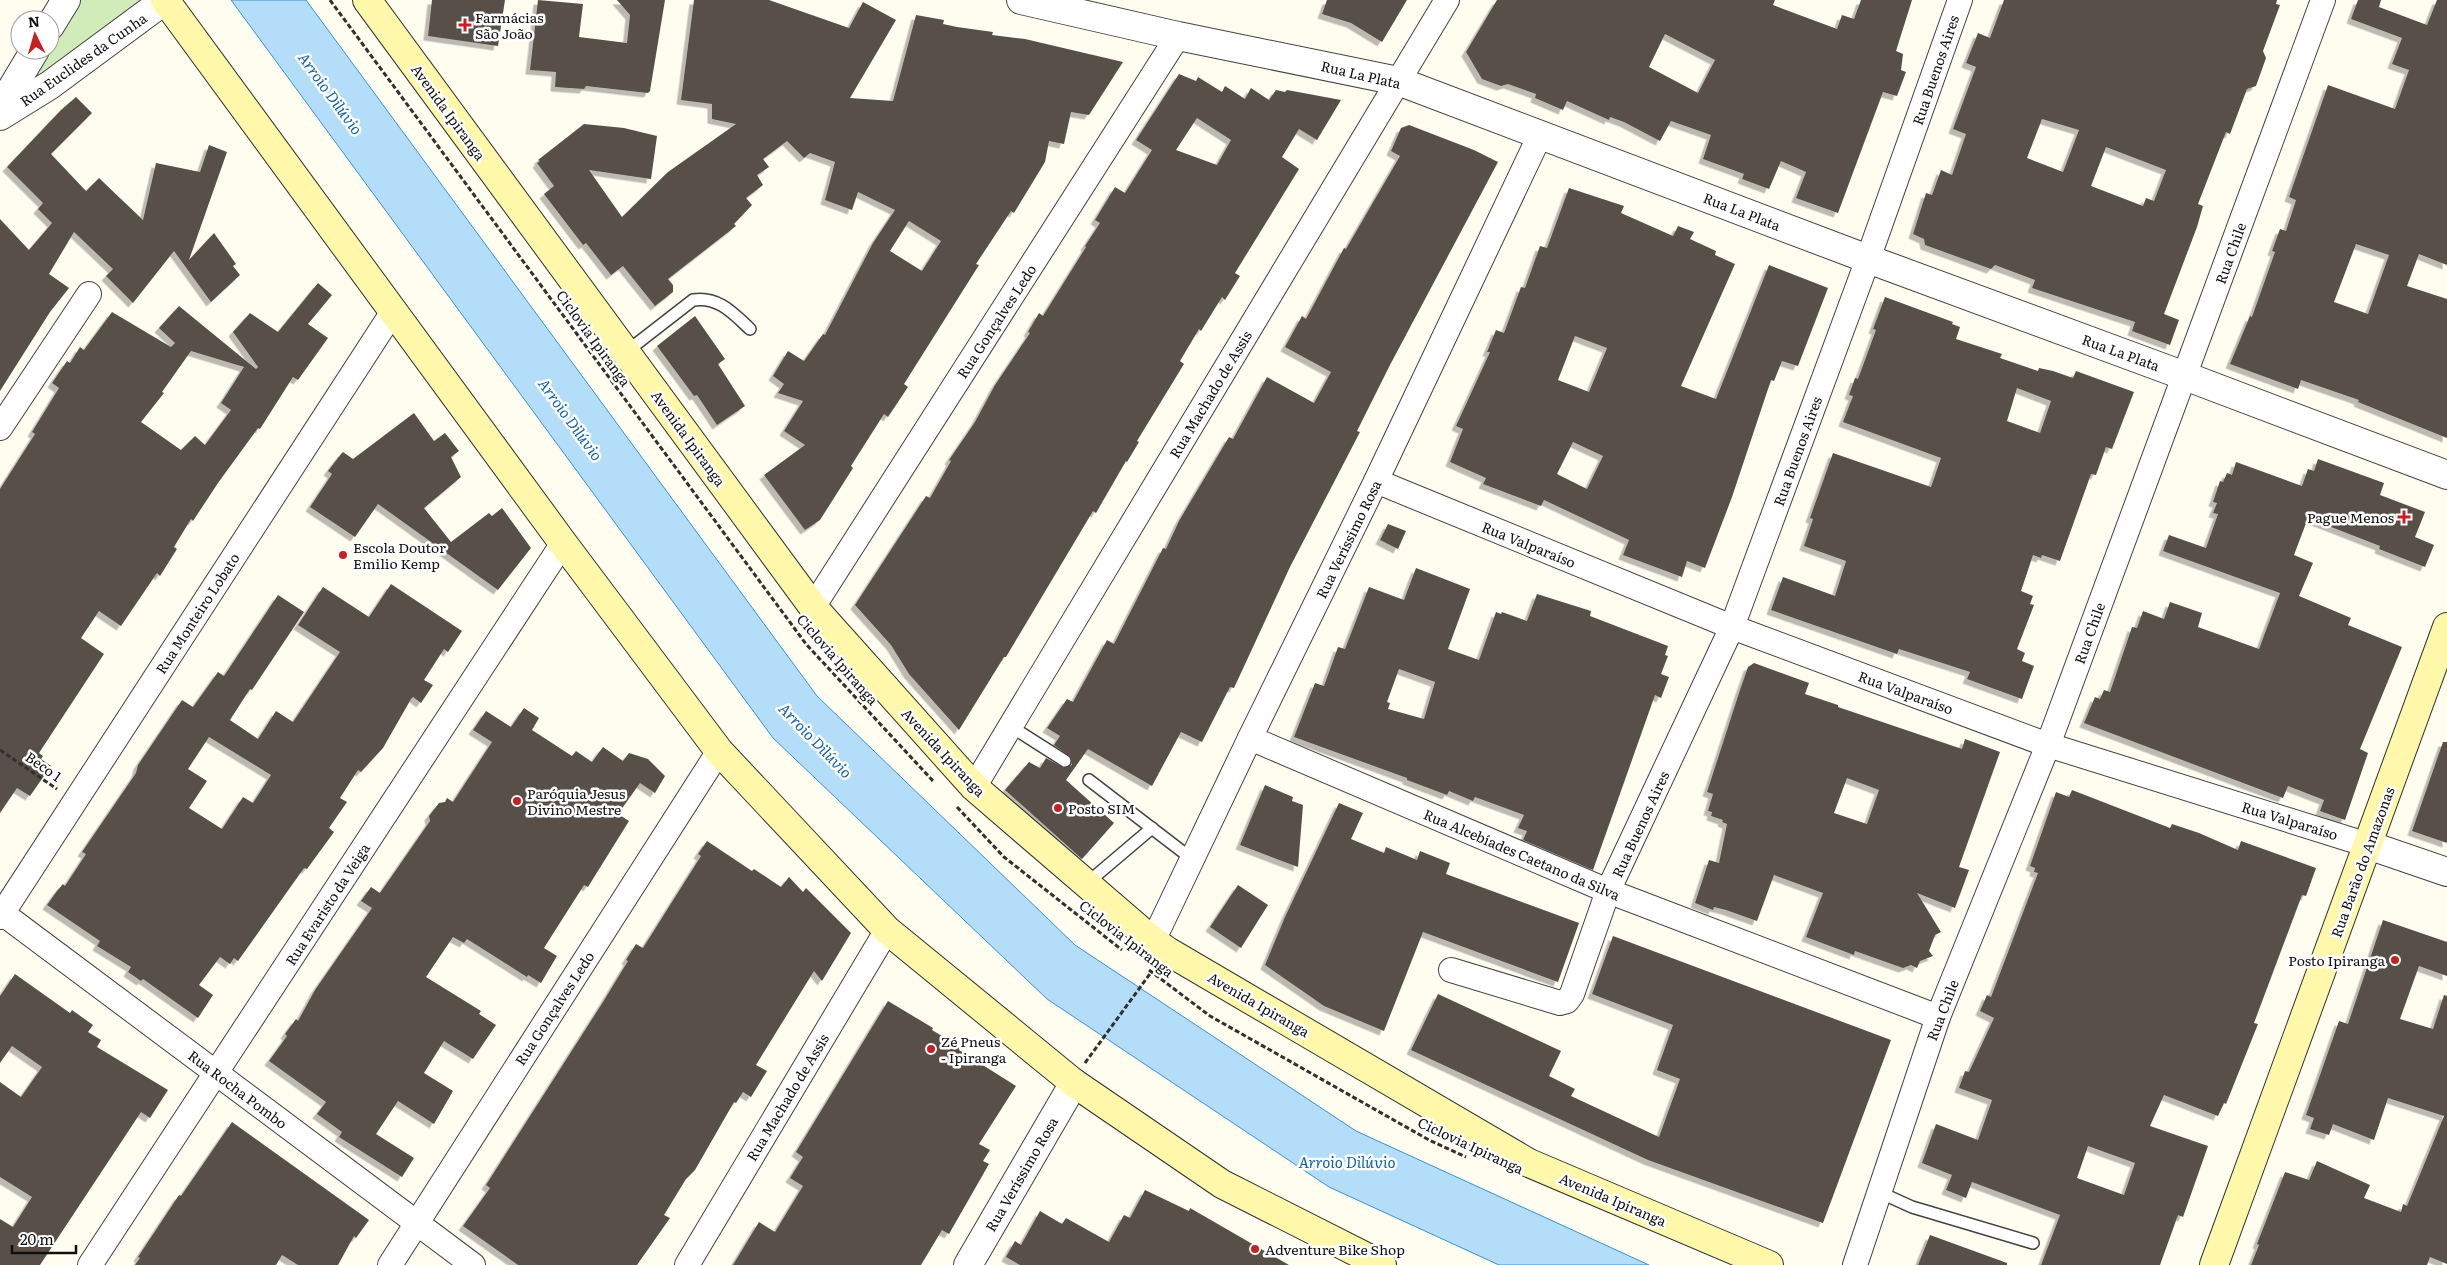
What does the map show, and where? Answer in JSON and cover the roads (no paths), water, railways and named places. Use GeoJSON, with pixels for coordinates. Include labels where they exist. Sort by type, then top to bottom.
{"type":"FeatureCollection","features":[{"type":"Feature","properties":{"kind":"main road"},"geometry":{"type":"LineString","coordinates":[[165,0],[563,543],[719,751],[887,930],[1074,1083],[1222,1184],[1382,1265]]}},
{"type":"Feature","properties":{"kind":"main road","name":"Avenida Ipiranga"},"geometry":{"type":"LineString","coordinates":[[368,1],[813,607],[962,794],[1086,884],[1148,953],[1529,1163],[1769,1265]]}},
{"type":"Feature","properties":{"kind":"main road","name":"Rua Barão do Amazonas"},"geometry":{"type":"LineString","coordinates":[[2214,1265],[2447,627]]}},
{"type":"Feature","properties":{"kind":"street","name":"Rua Euclides da Cunha"},"geometry":{"type":"LineString","coordinates":[[0,116],[50,85],[165,0]]}},
{"type":"Feature","properties":{"kind":"street","name":"Rua La Plata"},"geometry":{"type":"LineString","coordinates":[[1021,0],[1178,36],[1398,81],[1868,260],[2447,474]]}},
{"type":"Feature","properties":{"kind":"street","name":"Rua Machado de Assis"},"geometry":{"type":"LineString","coordinates":[[962,794],[1010,726],[1447,0]]}},
{"type":"Feature","properties":{"kind":"street","name":"Rua Buenos Aires"},"geometry":{"type":"LineString","coordinates":[[1450,970],[1560,1003],[1567,1001],[1601,916],[1608,891],[1732,627],[1868,260],[1960,0]]}},
{"type":"Feature","properties":{"kind":"street","name":"Rua Chile"},"geometry":{"type":"LineString","coordinates":[[1855,1265],[1938,1017],[2048,745],[2186,376],[2323,0]]}},
{"type":"Feature","properties":{"kind":"street","name":"Rua Gonçalves Ledo"},"geometry":{"type":"LineString","coordinates":[[813,607],[1178,36]]}},
{"type":"Feature","properties":{"kind":"street","name":"Rua Euclides da Cunha"},"geometry":{"type":"LineString","coordinates":[[0,108],[29,60]]}},
{"type":"Feature","properties":{"kind":"street","name":"Rua Veríssimo Rosa"},"geometry":{"type":"LineString","coordinates":[[1148,953],[1250,738],[1376,481],[1540,135]]}},
{"type":"Feature","properties":{"kind":"street"},"geometry":{"type":"LineString","coordinates":[[0,428],[89,294]]}},
{"type":"Feature","properties":{"kind":"street","name":"Rua Monteiro Lobato"},"geometry":{"type":"LineString","coordinates":[[1,915],[394,310]]}},
{"type":"Feature","properties":{"kind":"street","name":"Rua Valparaíso"},"geometry":{"type":"LineString","coordinates":[[1376,481],[1732,627],[2048,745],[2368,845],[2447,872]]}},
{"type":"Feature","properties":{"kind":"street","name":"Rua Evaristo da Veiga"},"geometry":{"type":"LineString","coordinates":[[90,1265],[563,543]]}},
{"type":"Feature","properties":{"kind":"street","name":"Rua Alcebíades Caetano da Silva"},"geometry":{"type":"LineString","coordinates":[[1250,738],[1608,891],[1938,1017]]}},
{"type":"Feature","properties":{"kind":"street","name":"Rua Gonçalves Ledo"},"geometry":{"type":"LineString","coordinates":[[390,1265],[719,751]]}},
{"type":"Feature","properties":{"kind":"street","name":"Rua Rocha Pombo"},"geometry":{"type":"LineString","coordinates":[[1,915],[473,1265]]}},
{"type":"Feature","properties":{"kind":"street","name":"Rua Machado de Assis"},"geometry":{"type":"LineString","coordinates":[[687,1265],[887,930]]}},
{"type":"Feature","properties":{"kind":"street","name":"Rua Veríssimo Rosa"},"geometry":{"type":"LineString","coordinates":[[968,1265],[1074,1083]]}},
{"type":"Feature","properties":{"kind":"lane"},"geometry":{"type":"LineString","coordinates":[[626,352],[682,308],[699,299],[705,298],[720,303],[750,329]]}},
{"type":"Feature","properties":{"kind":"lane"},"geometry":{"type":"LineString","coordinates":[[1010,726],[1065,761]]}},
{"type":"Feature","properties":{"kind":"lane"},"geometry":{"type":"LineString","coordinates":[[1089,780],[1192,859]]}},
{"type":"Feature","properties":{"kind":"lane"},"geometry":{"type":"LineString","coordinates":[[1086,884],[1152,828]]}},
{"type":"Feature","properties":{"kind":"lane"},"geometry":{"type":"LineString","coordinates":[[1879,1192],[1912,1207],[2033,1243]]}},
{"type":"Feature","properties":{"kind":"water","name":"Arroio Dilúvio"},"geometry":{"type":"Polygon","coordinates":[[[231,0],[306,0],[817,696],[1075,945],[1356,1131],[1649,1265],[1499,1265],[1329,1187],[1047,999],[773,738],[231,0]]]}},
{"type":"Feature","properties":{"kind":"place","name":"Farmácias São João"},"geometry":{"type":"Point","coordinates":[465,25]}},
{"type":"Feature","properties":{"kind":"place","name":"Pague Menos"},"geometry":{"type":"Point","coordinates":[2404,517]}},
{"type":"Feature","properties":{"kind":"place","name":"Escola Doutor Emilio Kemp"},"geometry":{"type":"Point","coordinates":[343,555]}},
{"type":"Feature","properties":{"kind":"place","name":"Paróquia Jesus Divino Mestre"},"geometry":{"type":"Point","coordinates":[517,801]}},
{"type":"Feature","properties":{"kind":"place","name":"Posto SIM"},"geometry":{"type":"Point","coordinates":[1058,808]}},
{"type":"Feature","properties":{"kind":"place","name":"Posto Ipiranga"},"geometry":{"type":"Point","coordinates":[2395,960]}},
{"type":"Feature","properties":{"kind":"place","name":"Zé Pneus - Ipiranga"},"geometry":{"type":"Point","coordinates":[931,1049]}},
{"type":"Feature","properties":{"kind":"place","name":"Adventure Bike Shop"},"geometry":{"type":"Point","coordinates":[1255,1249]}}]}
